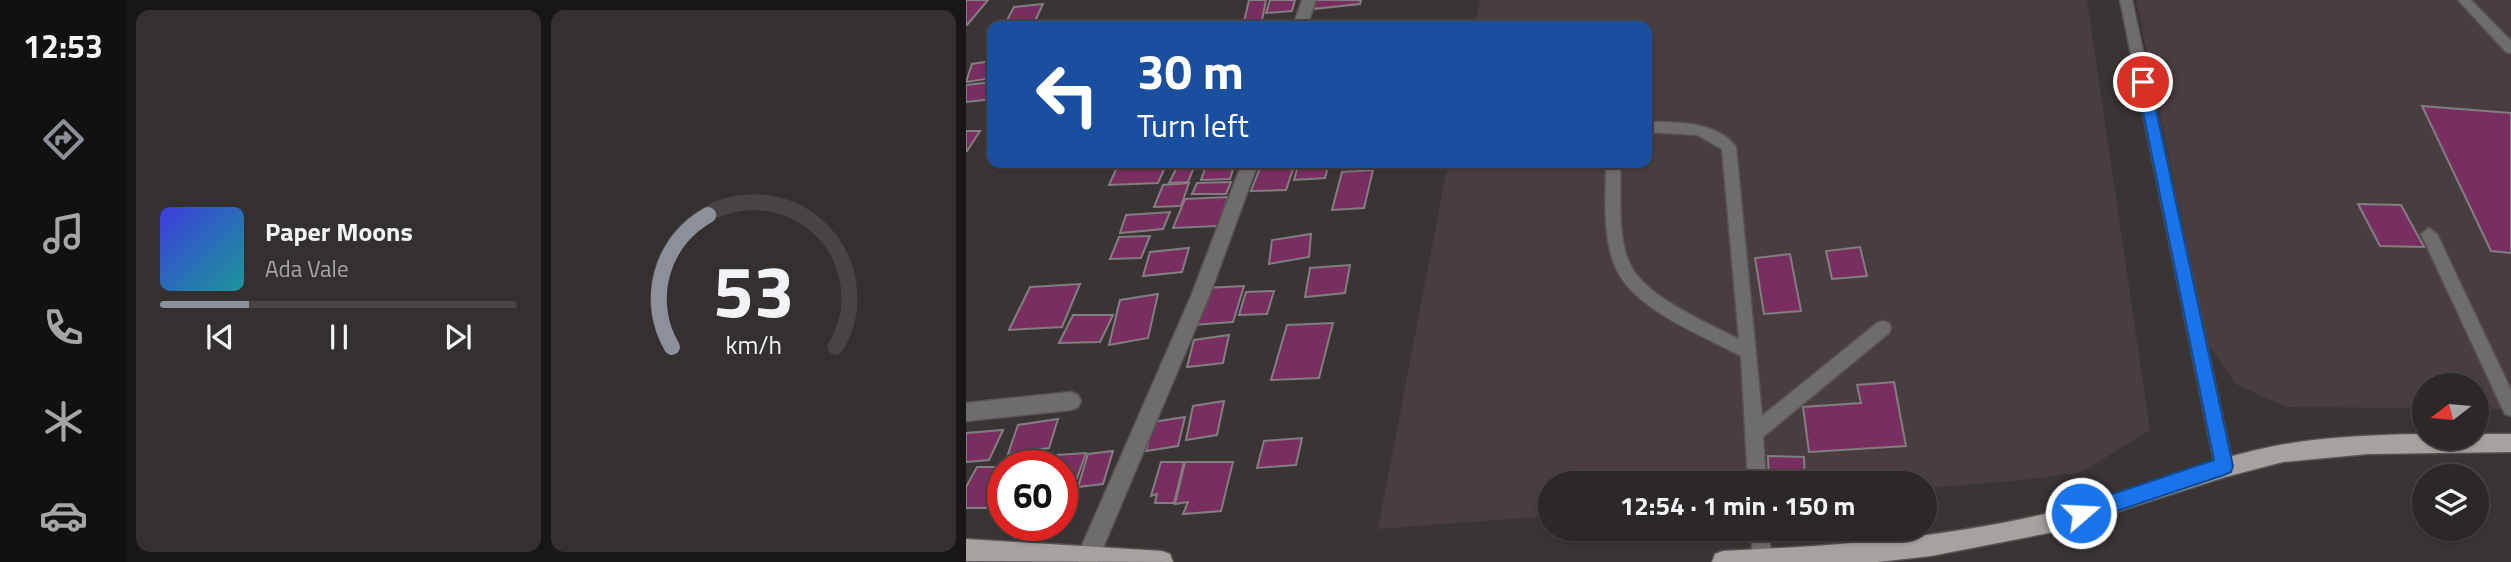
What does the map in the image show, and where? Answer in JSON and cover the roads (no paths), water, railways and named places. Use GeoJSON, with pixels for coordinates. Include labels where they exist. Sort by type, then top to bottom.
{"type":"FeatureCollection","features":[{"type":"Feature","properties":{"kind":"main road"},"geometry":{"type":"LineString","coordinates":[[1723,562],[1896,551],[1977,538],[2057,521],[2224,466],[2285,453],[2343,446],[2511,443]]}},
{"type":"Feature","properties":{"kind":"main road"},"geometry":{"type":"LineString","coordinates":[[966,550],[1162,562]]}},
{"type":"Feature","properties":{"kind":"street"},"geometry":{"type":"LineString","coordinates":[[1302,21],[1309,0]]}},
{"type":"Feature","properties":{"kind":"street"},"geometry":{"type":"LineString","coordinates":[[1096,559],[1201,295],[1248,168]]}},
{"type":"Feature","properties":{"kind":"street"},"geometry":{"type":"LineString","coordinates":[[966,412],[1071,401]]}},
{"type":"Feature","properties":{"kind":"lane"},"geometry":{"type":"LineString","coordinates":[[2126,0],[2224,466]]}},
{"type":"Feature","properties":{"kind":"lane"},"geometry":{"type":"LineString","coordinates":[[2464,0],[2511,49]]}},
{"type":"Feature","properties":{"kind":"lane"},"geometry":{"type":"LineString","coordinates":[[1652,127],[1693,128],[1711,132],[1729,147],[1749,352],[1756,471]]}},
{"type":"Feature","properties":{"kind":"lane"},"geometry":{"type":"LineString","coordinates":[[1613,168],[1619,252],[1623,267],[1644,293],[1749,352]]}},
{"type":"Feature","properties":{"kind":"lane"},"geometry":{"type":"LineString","coordinates":[[2429,234],[2511,408]]}},
{"type":"Feature","properties":{"kind":"lane"},"geometry":{"type":"LineString","coordinates":[[1754,433],[1884,328]]}},
{"type":"Feature","properties":{"kind":"lane"},"geometry":{"type":"LineString","coordinates":[[1761,541],[1762,560]]}}]}
